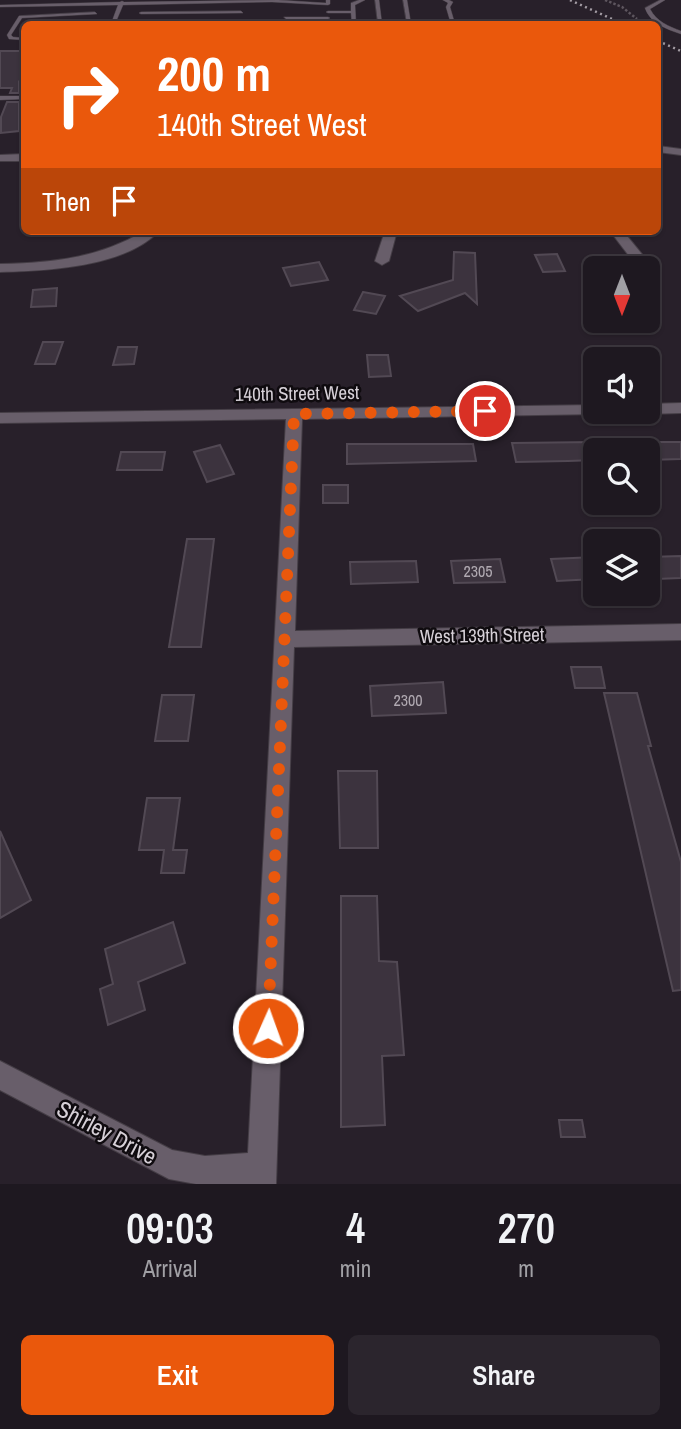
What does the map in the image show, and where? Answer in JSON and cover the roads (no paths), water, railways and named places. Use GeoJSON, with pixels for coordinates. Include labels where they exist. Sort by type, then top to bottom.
{"type":"FeatureCollection","features":[{"type":"Feature","properties":{"kind":"street"},"geometry":{"type":"LineString","coordinates":[[661,149],[681,152]]}},
{"type":"Feature","properties":{"kind":"street"},"geometry":{"type":"LineString","coordinates":[[4,158],[21,158]]}},
{"type":"Feature","properties":{"kind":"street"},"geometry":{"type":"LineString","coordinates":[[0,268],[58,266],[91,260],[132,245],[147,235]]}},
{"type":"Feature","properties":{"kind":"street"},"geometry":{"type":"LineString","coordinates":[[382,261],[390,235]]}},
{"type":"Feature","properties":{"kind":"street"},"geometry":{"type":"LineString","coordinates":[[619,235],[636,256]]}},
{"type":"Feature","properties":{"kind":"street"},"geometry":{"type":"LineString","coordinates":[[660,409],[681,408]]}},
{"type":"Feature","properties":{"kind":"street","name":"140th Street West"},"geometry":{"type":"LineString","coordinates":[[0,418],[583,410]]}},
{"type":"Feature","properties":{"kind":"street"},"geometry":{"type":"LineString","coordinates":[[261,1175],[294,414]]}},
{"type":"Feature","properties":{"kind":"street","name":"West 139th Street"},"geometry":{"type":"LineString","coordinates":[[284,639],[681,632]]}},
{"type":"Feature","properties":{"kind":"street","name":"Shirley Drive"},"geometry":{"type":"LineString","coordinates":[[0,1075],[169,1164],[205,1171],[261,1175]]}},
{"type":"Feature","properties":{"kind":"lane"},"geometry":{"type":"LineString","coordinates":[[354,21],[354,2],[363,0]]}},
{"type":"Feature","properties":{"kind":"lane"},"geometry":{"type":"LineString","coordinates":[[377,0],[380,21]]}},
{"type":"Feature","properties":{"kind":"lane"},"geometry":{"type":"LineString","coordinates":[[405,0],[408,21]]}},
{"type":"Feature","properties":{"kind":"lane"},"geometry":{"type":"LineString","coordinates":[[445,0],[451,2],[449,7],[452,21]]}},
{"type":"Feature","properties":{"kind":"lane"},"geometry":{"type":"LineString","coordinates":[[656,21],[647,9],[663,0]]}},
{"type":"Feature","properties":{"kind":"lane"},"geometry":{"type":"LineString","coordinates":[[240,21],[242,1]]}},
{"type":"Feature","properties":{"kind":"lane"},"geometry":{"type":"LineString","coordinates":[[0,6],[100,2],[328,2],[328,18]]}},
{"type":"Feature","properties":{"kind":"lane"},"geometry":{"type":"LineString","coordinates":[[92,21],[100,2]]}},
{"type":"Feature","properties":{"kind":"lane"},"geometry":{"type":"LineString","coordinates":[[114,21],[122,2]]}},
{"type":"Feature","properties":{"kind":"lane"},"geometry":{"type":"LineString","coordinates":[[138,21],[145,2]]}},
{"type":"Feature","properties":{"kind":"lane"},"geometry":{"type":"LineString","coordinates":[[141,13],[242,12]]}},
{"type":"Feature","properties":{"kind":"lane"},"geometry":{"type":"LineString","coordinates":[[286,18],[328,18],[353,12]]}},
{"type":"Feature","properties":{"kind":"lane"},"geometry":{"type":"LineString","coordinates":[[21,39],[9,36],[21,17],[95,13]]}},
{"type":"Feature","properties":{"kind":"lane"},"geometry":{"type":"LineString","coordinates":[[661,23],[681,33]]}},
{"type":"Feature","properties":{"kind":"lane"},"geometry":{"type":"LineString","coordinates":[[0,98],[21,98]]}},
{"type":"Feature","properties":{"kind":"railway"},"geometry":{"type":"LineString","coordinates":[[570,0],[616,21]]}},
{"type":"Feature","properties":{"kind":"railway"},"geometry":{"type":"LineString","coordinates":[[661,42],[681,51]]}}]}
